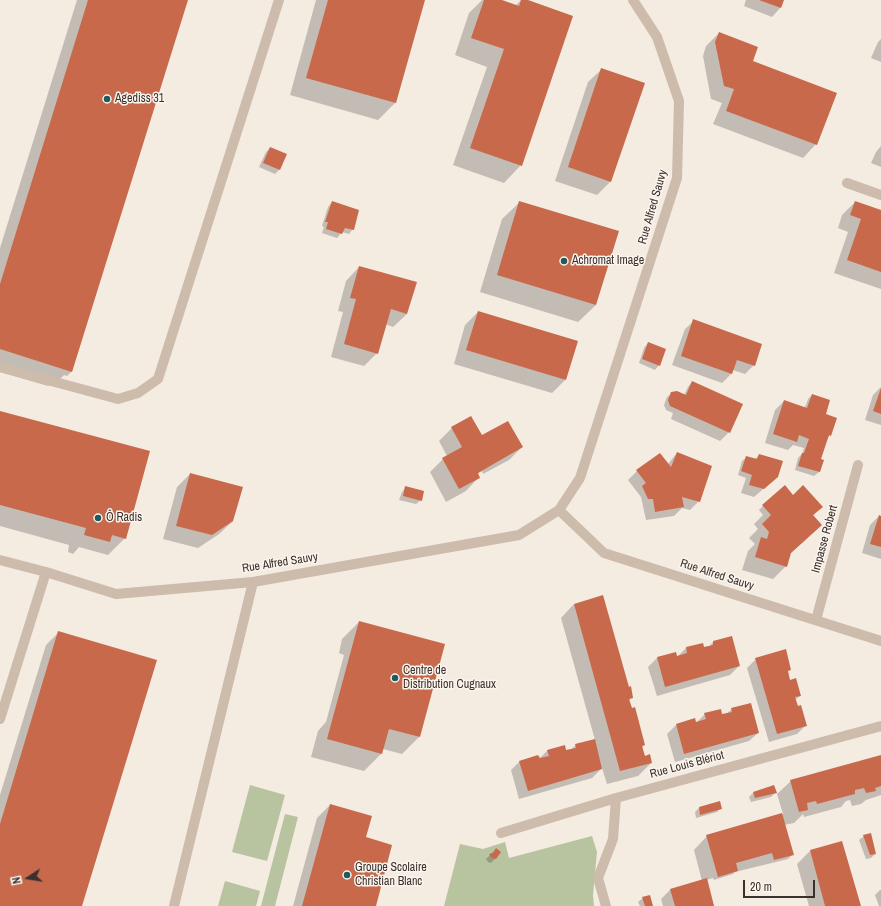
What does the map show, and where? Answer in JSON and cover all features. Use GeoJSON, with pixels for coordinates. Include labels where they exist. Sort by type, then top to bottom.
{"type":"FeatureCollection","features":[{"type":"Feature","properties":{"kind":"street"},"geometry":{"type":"LineString","coordinates":[[0,366],[118,399],[138,393],[158,379],[279,0]]}},
{"type":"Feature","properties":{"kind":"street","name":"Rue Alfred Sauvy"},"geometry":{"type":"LineString","coordinates":[[0,560],[46,572],[116,594],[253,582],[519,535],[559,510],[580,478],[677,178],[679,101],[657,37],[634,0]]}},
{"type":"Feature","properties":{"kind":"street"},"geometry":{"type":"LineString","coordinates":[[847,183],[881,195]]}},
{"type":"Feature","properties":{"kind":"street","name":"Impasse Robert"},"geometry":{"type":"LineString","coordinates":[[816,620],[858,464]]}},
{"type":"Feature","properties":{"kind":"street","name":"Rue Alfred Sauvy"},"geometry":{"type":"LineString","coordinates":[[559,510],[604,554],[881,641]]}},
{"type":"Feature","properties":{"kind":"street"},"geometry":{"type":"LineString","coordinates":[[0,719],[46,572]]}},
{"type":"Feature","properties":{"kind":"street"},"geometry":{"type":"LineString","coordinates":[[174,906],[253,582]]}},
{"type":"Feature","properties":{"kind":"street","name":"Rue Louis Blériot"},"geometry":{"type":"LineString","coordinates":[[501,833],[616,798],[881,726]]}},
{"type":"Feature","properties":{"kind":"street"},"geometry":{"type":"LineString","coordinates":[[606,906],[598,878],[613,839],[616,798]]}},
{"type":"Feature","properties":{"kind":"green space"},"geometry":{"type":"Polygon","coordinates":[[[250,785],[285,795],[267,861],[232,852],[250,785]]]}},
{"type":"Feature","properties":{"kind":"green space"},"geometry":{"type":"Polygon","coordinates":[[[285,814],[298,817],[275,906],[261,906],[285,814]]]}},
{"type":"Feature","properties":{"kind":"green space"},"geometry":{"type":"Polygon","coordinates":[[[592,836],[597,852],[593,895],[594,906],[444,906],[460,844],[483,849],[505,842],[509,858],[592,836]]]}},
{"type":"Feature","properties":{"kind":"green space"},"geometry":{"type":"Polygon","coordinates":[[[225,881],[260,891],[256,906],[218,906],[225,881]]]}},
{"type":"Feature","properties":{"kind":"building"},"geometry":{"type":"Polygon","coordinates":[[[88,0],[188,0],[72,372],[0,349],[0,284],[88,0]]]}},
{"type":"Feature","properties":{"kind":"building"},"geometry":{"type":"Polygon","coordinates":[[[328,0],[425,0],[396,103],[306,78],[328,0]]]}},
{"type":"Feature","properties":{"kind":"building"},"geometry":{"type":"Polygon","coordinates":[[[484,0],[502,0],[519,6],[521,0],[528,0],[573,16],[522,166],[470,148],[504,49],[471,38],[484,0]]]}},
{"type":"Feature","properties":{"kind":"building"},"geometry":{"type":"Polygon","coordinates":[[[759,0],[784,0],[781,8],[759,0]]]}},
{"type":"Feature","properties":{"kind":"building"},"geometry":{"type":"Polygon","coordinates":[[[719,32],[758,47],[753,61],[837,93],[817,145],[726,111],[734,89],[724,86],[715,42],[719,32]]]}},
{"type":"Feature","properties":{"kind":"building"},"geometry":{"type":"Polygon","coordinates":[[[601,68],[645,83],[611,182],[568,167],[601,68]]]}},
{"type":"Feature","properties":{"kind":"building"},"geometry":{"type":"Polygon","coordinates":[[[270,147],[287,154],[280,170],[263,163],[270,147]]]}},
{"type":"Feature","properties":{"kind":"building"},"geometry":{"type":"Polygon","coordinates":[[[332,201],[359,210],[354,230],[345,228],[342,234],[326,229],[328,222],[325,222],[332,201]]]}},
{"type":"Feature","properties":{"kind":"building"},"geometry":{"type":"Polygon","coordinates":[[[519,201],[619,231],[596,305],[497,275],[519,201]]]}},
{"type":"Feature","properties":{"kind":"building"},"geometry":{"type":"Polygon","coordinates":[[[855,201],[881,210],[881,272],[847,260],[861,219],[850,215],[855,201]]]}},
{"type":"Feature","properties":{"kind":"building"},"geometry":{"type":"Polygon","coordinates":[[[359,266],[417,282],[407,314],[391,309],[378,354],[344,344],[356,299],[350,298],[359,266]]]}},
{"type":"Feature","properties":{"kind":"building"},"geometry":{"type":"Polygon","coordinates":[[[478,311],[578,341],[566,380],[466,350],[478,311]]]}},
{"type":"Feature","properties":{"kind":"building"},"geometry":{"type":"Polygon","coordinates":[[[693,319],[762,344],[755,366],[737,360],[732,374],[681,356],[693,319]]]}},
{"type":"Feature","properties":{"kind":"building"},"geometry":{"type":"Polygon","coordinates":[[[648,342],[666,349],[660,366],[642,359],[648,342]]]}},
{"type":"Feature","properties":{"kind":"building"},"geometry":{"type":"Polygon","coordinates":[[[692,381],[743,404],[730,433],[670,406],[668,400],[671,392],[677,391],[686,395],[692,381]]]}},
{"type":"Feature","properties":{"kind":"building"},"geometry":{"type":"Polygon","coordinates":[[[881,388],[881,414],[873,411],[881,388]]]}},
{"type":"Feature","properties":{"kind":"building"},"geometry":{"type":"Polygon","coordinates":[[[812,394],[830,400],[826,414],[837,418],[831,436],[829,435],[821,459],[824,460],[820,472],[798,466],[802,453],[804,453],[809,439],[799,435],[797,442],[773,434],[784,400],[807,408],[812,394]]]}},
{"type":"Feature","properties":{"kind":"building"},"geometry":{"type":"Polygon","coordinates":[[[0,411],[150,451],[126,539],[112,535],[110,542],[84,535],[86,528],[0,505],[0,411]]]}},
{"type":"Feature","properties":{"kind":"building"},"geometry":{"type":"Polygon","coordinates":[[[471,416],[482,435],[508,421],[523,447],[478,473],[480,478],[459,489],[442,458],[462,447],[451,427],[471,416]]]}},
{"type":"Feature","properties":{"kind":"building"},"geometry":{"type":"Polygon","coordinates":[[[677,452],[712,466],[700,502],[682,497],[684,507],[655,512],[653,499],[648,499],[642,486],[646,483],[636,470],[660,453],[671,467],[677,452]]]}},
{"type":"Feature","properties":{"kind":"building"},"geometry":{"type":"Polygon","coordinates":[[[759,454],[783,461],[778,477],[764,489],[749,485],[752,475],[741,471],[746,456],[757,459],[759,454]]]}},
{"type":"Feature","properties":{"kind":"building"},"geometry":{"type":"Polygon","coordinates":[[[190,473],[243,487],[233,521],[212,535],[176,526],[190,473]]]}},
{"type":"Feature","properties":{"kind":"building"},"geometry":{"type":"Polygon","coordinates":[[[785,485],[793,495],[803,485],[823,507],[813,515],[822,525],[791,553],[787,567],[755,557],[761,537],[767,539],[769,532],[762,524],[771,515],[762,505],[785,485]]]}},
{"type":"Feature","properties":{"kind":"building"},"geometry":{"type":"Polygon","coordinates":[[[405,486],[424,491],[422,501],[403,496],[405,486]]]}},
{"type":"Feature","properties":{"kind":"building"},"geometry":{"type":"Polygon","coordinates":[[[879,515],[881,516],[881,547],[870,544],[879,515]]]}},
{"type":"Feature","properties":{"kind":"building"},"geometry":{"type":"Polygon","coordinates":[[[603,595],[629,687],[631,686],[633,698],[629,699],[632,708],[635,707],[645,745],[642,746],[645,756],[650,754],[652,763],[620,771],[574,604],[603,595]]]}},
{"type":"Feature","properties":{"kind":"building","name":"Centre de Distribution Cugnaux"},"geometry":{"type":"Polygon","coordinates":[[[359,621],[445,644],[420,737],[389,729],[382,754],[327,739],[359,621]]]}},
{"type":"Feature","properties":{"kind":"building"},"geometry":{"type":"Polygon","coordinates":[[[58,631],[157,660],[82,906],[0,906],[0,824],[58,631]]]}},
{"type":"Feature","properties":{"kind":"building"},"geometry":{"type":"Polygon","coordinates":[[[732,636],[740,666],[665,687],[657,657],[676,652],[677,656],[687,653],[686,647],[703,643],[704,647],[713,645],[713,641],[732,636]]]}},
{"type":"Feature","properties":{"kind":"building"},"geometry":{"type":"Polygon","coordinates":[[[786,649],[791,670],[788,671],[790,680],[796,678],[801,696],[795,697],[798,706],[801,705],[807,726],[777,734],[755,658],[786,649]]]}},
{"type":"Feature","properties":{"kind":"building"},"geometry":{"type":"Polygon","coordinates":[[[751,703],[759,733],[684,754],[676,724],[695,718],[696,722],[706,719],[704,713],[721,709],[722,714],[732,712],[731,708],[751,703]]]}},
{"type":"Feature","properties":{"kind":"building"},"geometry":{"type":"Polygon","coordinates":[[[595,739],[602,769],[528,791],[519,761],[538,755],[540,758],[549,756],[547,750],[565,745],[566,750],[576,748],[575,744],[595,739]]]}},
{"type":"Feature","properties":{"kind":"building"},"geometry":{"type":"Polygon","coordinates":[[[881,755],[881,786],[875,788],[876,791],[866,793],[864,788],[855,790],[855,794],[817,804],[816,801],[807,803],[808,810],[799,812],[790,780],[881,755]]]}},
{"type":"Feature","properties":{"kind":"building"},"geometry":{"type":"Polygon","coordinates":[[[774,785],[777,793],[755,798],[753,792],[774,785]]]}},
{"type":"Feature","properties":{"kind":"building"},"geometry":{"type":"Polygon","coordinates":[[[720,801],[722,809],[700,815],[699,807],[720,801]]]}},
{"type":"Feature","properties":{"kind":"building","name":"Groupe Scolaire Christian Blanc"},"geometry":{"type":"Polygon","coordinates":[[[330,804],[372,816],[366,837],[392,845],[376,906],[302,906],[330,804]]]}},
{"type":"Feature","properties":{"kind":"building"},"geometry":{"type":"Polygon","coordinates":[[[782,813],[794,855],[774,860],[772,853],[736,863],[738,871],[718,877],[706,835],[782,813]]]}},
{"type":"Feature","properties":{"kind":"building"},"geometry":{"type":"Polygon","coordinates":[[[871,833],[876,854],[870,855],[863,835],[871,833]]]}},
{"type":"Feature","properties":{"kind":"building"},"geometry":{"type":"Polygon","coordinates":[[[842,841],[861,906],[825,906],[810,850],[842,841]]]}},
{"type":"Feature","properties":{"kind":"building"},"geometry":{"type":"Polygon","coordinates":[[[496,848],[501,852],[496,859],[492,858],[489,854],[493,853],[496,848]]]}},
{"type":"Feature","properties":{"kind":"building"},"geometry":{"type":"Polygon","coordinates":[[[707,878],[714,906],[675,906],[670,889],[707,878]]]}},
{"type":"Feature","properties":{"kind":"building"},"geometry":{"type":"Polygon","coordinates":[[[650,895],[653,906],[645,906],[642,897],[650,895]]]}},
{"type":"Feature","properties":{"kind":"place","name":"Agediss 31"},"geometry":{"type":"Point","coordinates":[107,99]}},
{"type":"Feature","properties":{"kind":"place","name":"Achromat Image"},"geometry":{"type":"Point","coordinates":[564,261]}},
{"type":"Feature","properties":{"kind":"place","name":"Ô Radis"},"geometry":{"type":"Point","coordinates":[98,518]}},
{"type":"Feature","properties":{"kind":"place","name":"Centre de Distribution Cugnaux"},"geometry":{"type":"Point","coordinates":[395,678]}},
{"type":"Feature","properties":{"kind":"place","name":"Groupe Scolaire Christian Blanc"},"geometry":{"type":"Point","coordinates":[347,875]}}]}
